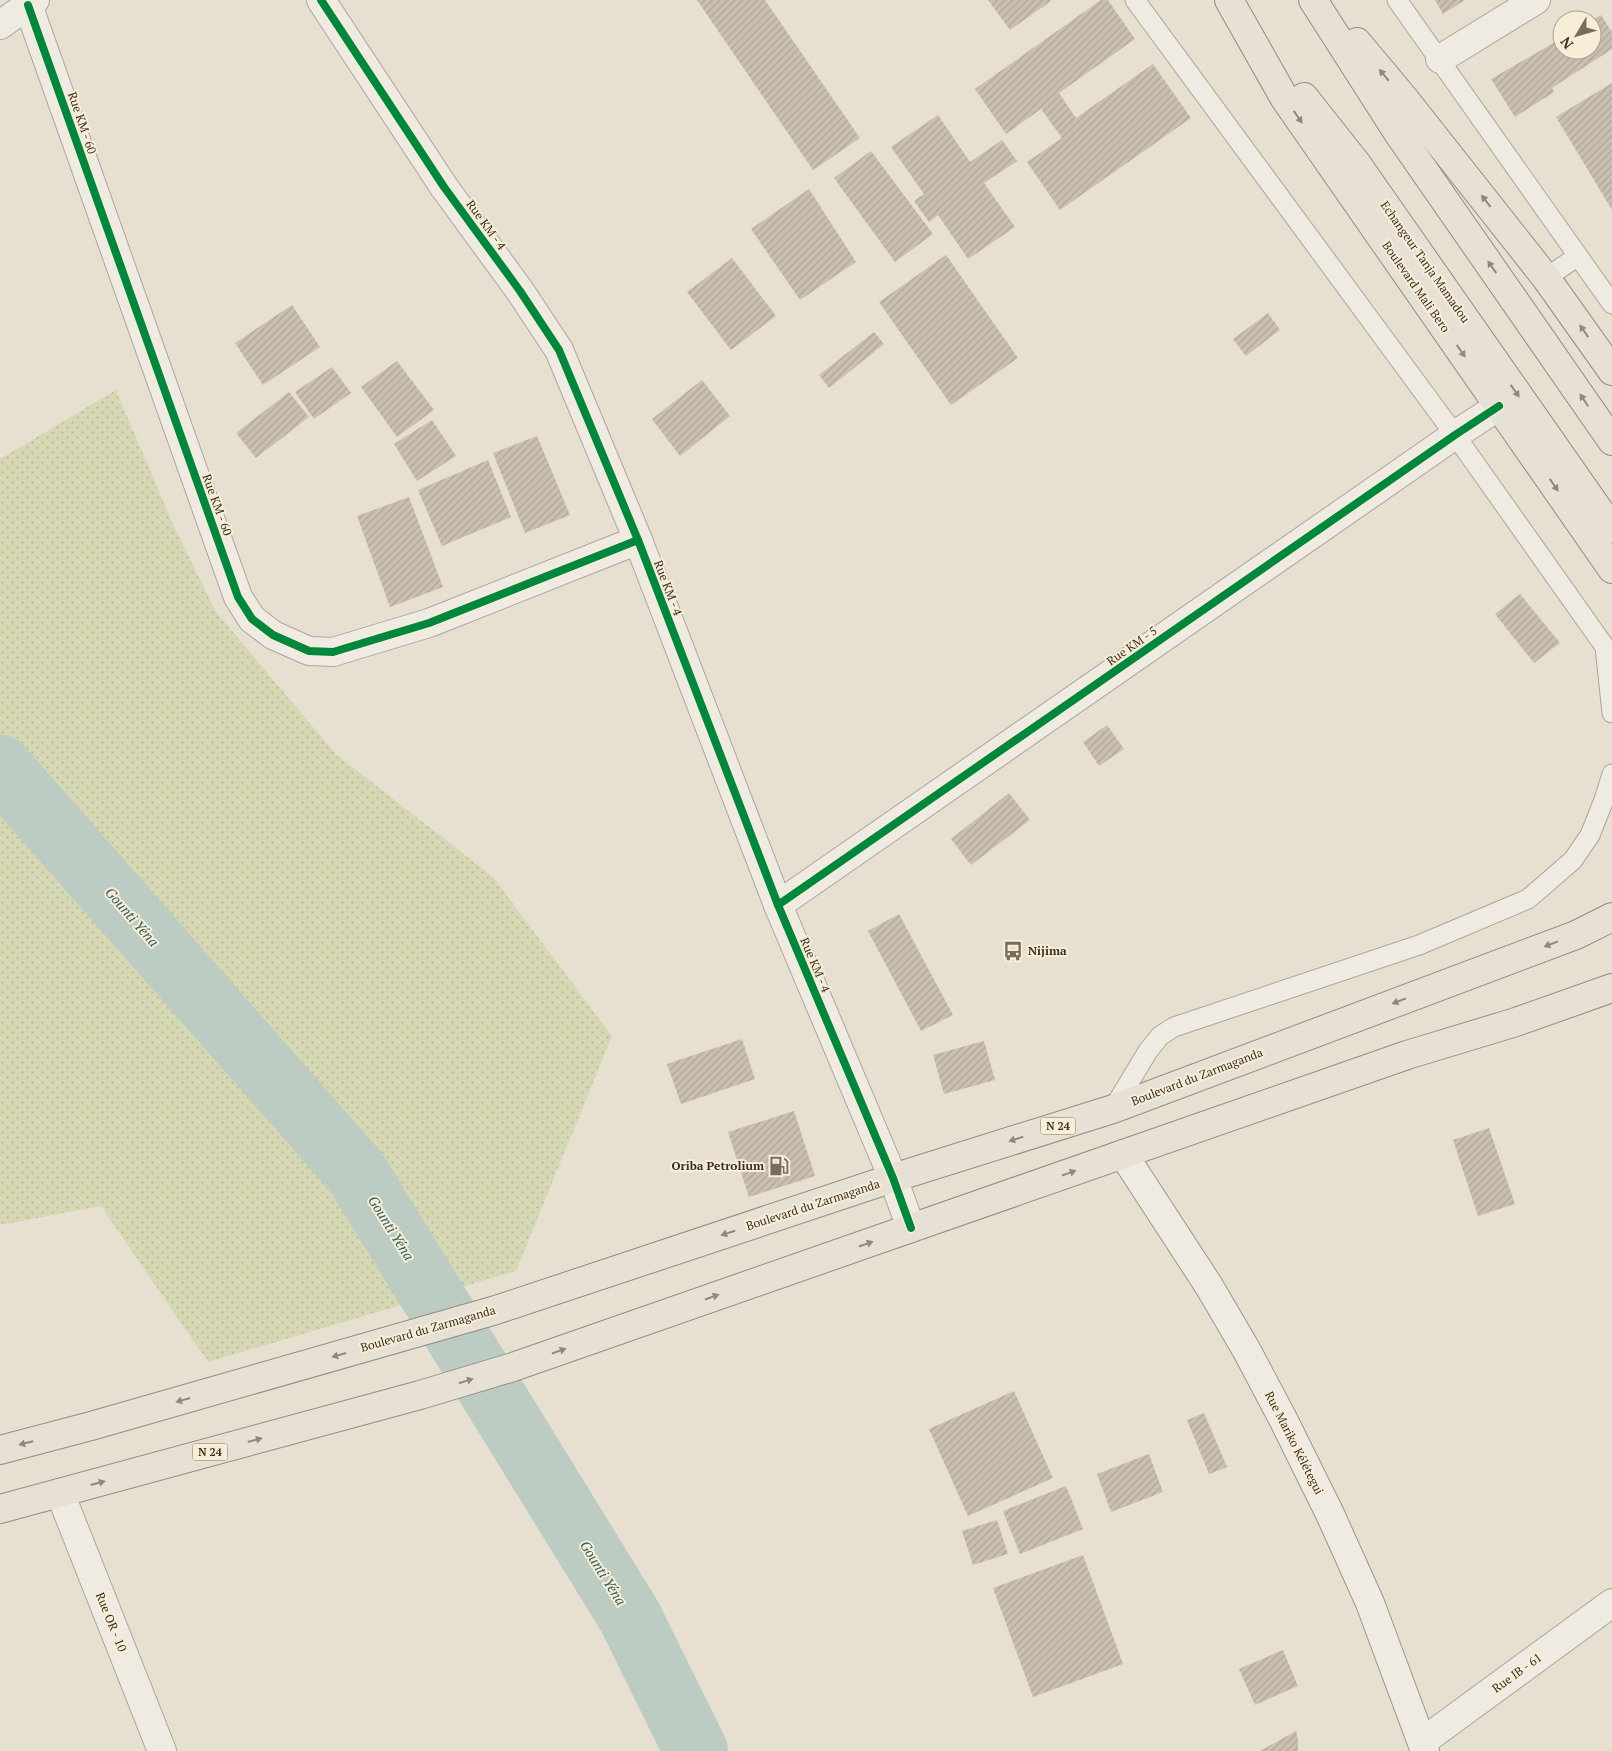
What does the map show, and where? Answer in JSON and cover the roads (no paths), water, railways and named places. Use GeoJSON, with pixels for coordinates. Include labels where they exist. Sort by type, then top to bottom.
{"type":"FeatureCollection","features":[{"type":"Feature","properties":{"kind":"main road","name":"Echangeur Tanja Mamadou"},"geometry":{"type":"LineString","coordinates":[[1229,0],[1357,164],[1612,529]]}},
{"type":"Feature","properties":{"kind":"main road","name":"Boulevard Mali Bero"},"geometry":{"type":"LineString","coordinates":[[1229,0],[1285,99],[1612,569]]}},
{"type":"Feature","properties":{"kind":"main road"},"geometry":{"type":"LineString","coordinates":[[1313,0],[1398,132],[1612,441]]}},
{"type":"Feature","properties":{"kind":"main road"},"geometry":{"type":"LineString","coordinates":[[1321,0],[1403,97],[1546,278],[1612,371]]}},
{"type":"Feature","properties":{"kind":"main road"},"geometry":{"type":"LineString","coordinates":[[1576,935],[1612,897]]}},
{"type":"Feature","properties":{"kind":"main road","name":"Boulevard du Zarmaganda"},"geometry":{"type":"LineString","coordinates":[[0,1450],[91,1426],[496,1310],[893,1178],[1113,1109],[1576,935],[1612,918]]}},
{"type":"Feature","properties":{"kind":"main road","name":"N 24"},"geometry":{"type":"LineString","coordinates":[[0,1509],[420,1396],[513,1367],[1408,1056],[1516,1022],[1612,988]]}},
{"type":"Feature","properties":{"kind":"street","name":"Rue KM - 4"},"geometry":{"type":"LineString","coordinates":[[321,0],[444,187],[520,291],[559,350],[638,540],[778,904],[893,1178],[911,1228]]}},
{"type":"Feature","properties":{"kind":"street"},"geometry":{"type":"LineString","coordinates":[[1440,60],[1536,0]]}},
{"type":"Feature","properties":{"kind":"street","name":"Rue KM - 60"},"geometry":{"type":"LineString","coordinates":[[32,3],[238,597],[252,619],[273,635],[309,651],[333,652],[429,622],[638,540]]}},
{"type":"Feature","properties":{"kind":"street"},"geometry":{"type":"LineString","coordinates":[[0,25],[32,3]]}},
{"type":"Feature","properties":{"kind":"street","name":"Rue KM - 5"},"geometry":{"type":"LineString","coordinates":[[778,904],[1499,406]]}},
{"type":"Feature","properties":{"kind":"street","name":"Rue Mariko Kélétegui"},"geometry":{"type":"LineString","coordinates":[[1124,1154],[1209,1286],[1248,1351],[1284,1420],[1330,1514],[1370,1603],[1423,1747]]}},
{"type":"Feature","properties":{"kind":"street","name":"Rue OR - 10"},"geometry":{"type":"LineString","coordinates":[[60,1493],[162,1751]]}},
{"type":"Feature","properties":{"kind":"street","name":"Rue IB - 61"},"geometry":{"type":"LineString","coordinates":[[1423,1747],[1612,1603]]}},
{"type":"Feature","properties":{"kind":"lane"},"geometry":{"type":"LineString","coordinates":[[1135,0],[1455,435],[1605,647],[1612,713]]}},
{"type":"Feature","properties":{"kind":"lane"},"geometry":{"type":"LineString","coordinates":[[1397,0],[1612,304]]}},
{"type":"Feature","properties":{"kind":"lane"},"geometry":{"type":"LineString","coordinates":[[1546,278],[1578,256]]}},
{"type":"Feature","properties":{"kind":"lane"},"geometry":{"type":"LineString","coordinates":[[1113,1109],[1148,1051],[1160,1036],[1174,1027],[1419,945],[1528,899],[1573,860],[1590,835],[1612,774]]}},
{"type":"Feature","properties":{"kind":"waterway","name":"Gounti Yéna"},"geometry":{"type":"LineString","coordinates":[[0,767],[356,1172],[630,1617],[696,1751]]}},
{"type":"Feature","properties":{"kind":"place","name":"Nijima"},"geometry":{"type":"Point","coordinates":[1013,951]}},
{"type":"Feature","properties":{"kind":"place","name":"Oriba Petrolium"},"geometry":{"type":"Point","coordinates":[779,1166]}}]}
